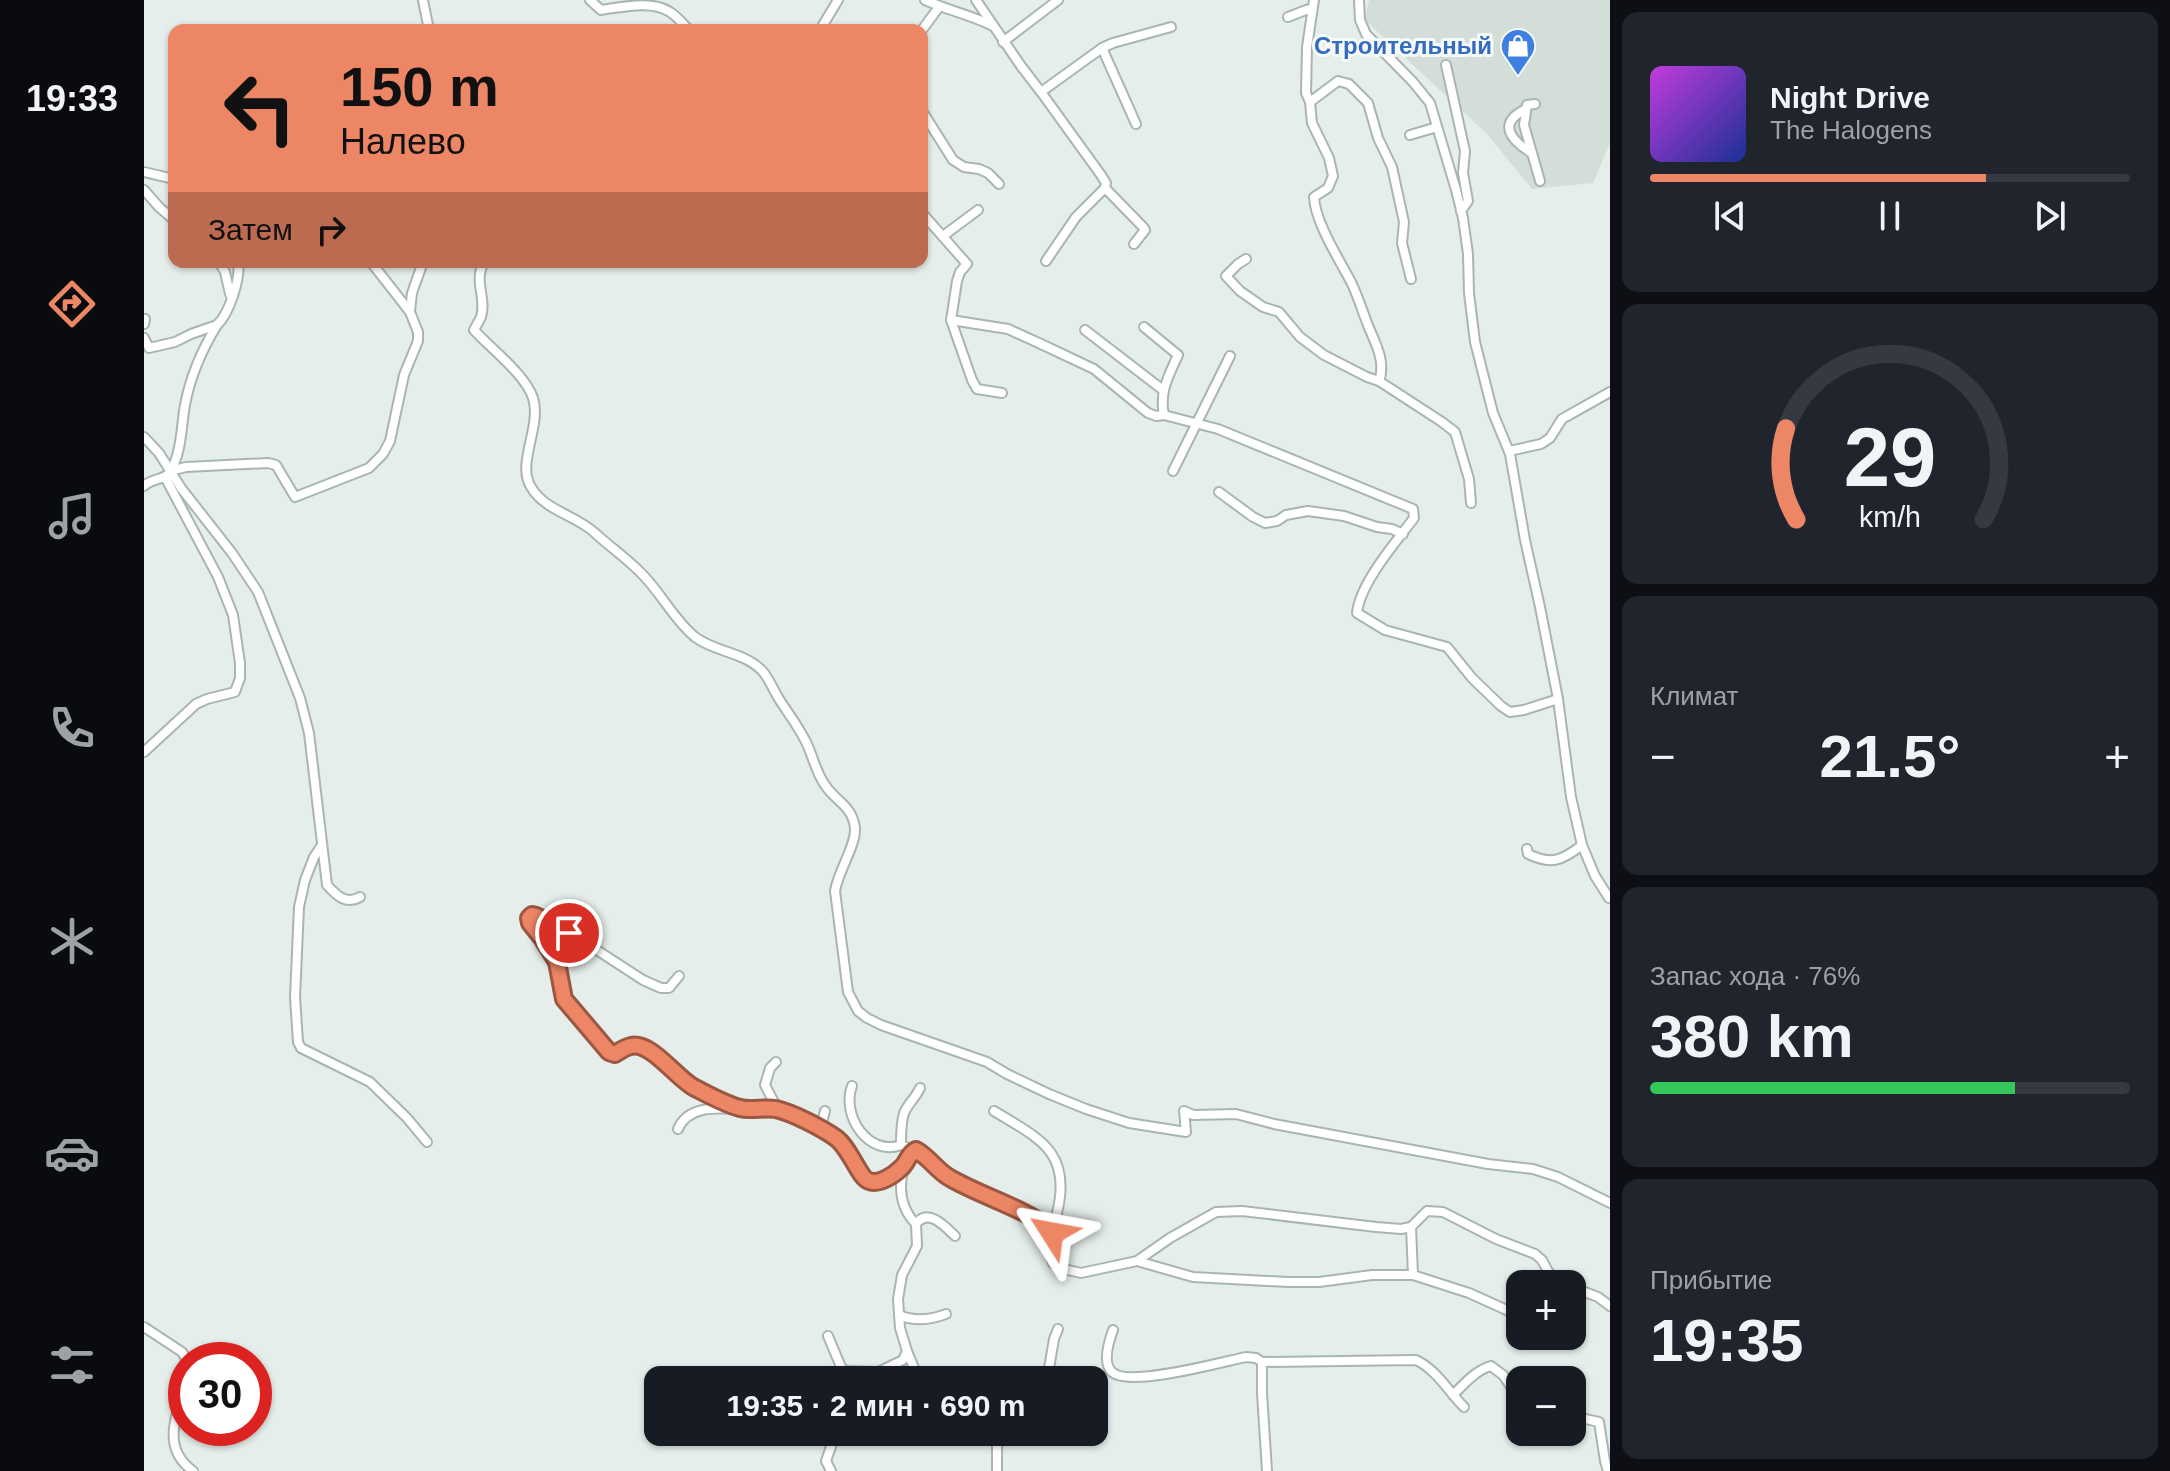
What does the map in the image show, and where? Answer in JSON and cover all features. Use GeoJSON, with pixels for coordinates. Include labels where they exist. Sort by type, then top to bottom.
{"type":"FeatureCollection","features":[{"type":"Feature","properties":{"kind":"street"},"geometry":{"type":"LineString","coordinates":[[423,0],[428,24]]}},
{"type":"Feature","properties":{"kind":"street"},"geometry":{"type":"LineString","coordinates":[[590,0],[601,10],[661,4],[683,24]]}},
{"type":"Feature","properties":{"kind":"street"},"geometry":{"type":"LineString","coordinates":[[824,24],[838,0]]}},
{"type":"Feature","properties":{"kind":"street"},"geometry":{"type":"LineString","coordinates":[[925,0],[993,26]]}},
{"type":"Feature","properties":{"kind":"street"},"geometry":{"type":"LineString","coordinates":[[976,0],[1106,183],[1105,188],[1076,217],[1046,261]]}},
{"type":"Feature","properties":{"kind":"street"},"geometry":{"type":"LineString","coordinates":[[1003,42],[1058,0]]}},
{"type":"Feature","properties":{"kind":"street"},"geometry":{"type":"LineString","coordinates":[[1359,0],[1360,20],[1366,34],[1430,103],[1461,211],[1475,342],[1493,413],[1509,451],[1558,699],[1571,797],[1582,845],[1595,876],[1609,898]]}},
{"type":"Feature","properties":{"kind":"street"},"geometry":{"type":"LineString","coordinates":[[1288,17],[1313,5]]}},
{"type":"Feature","properties":{"kind":"street"},"geometry":{"type":"LineString","coordinates":[[1313,5],[1306,93],[1312,123],[1332,166],[1333,176],[1328,188],[1314,197],[1314,205],[1375,340],[1382,373],[1379,381]]}},
{"type":"Feature","properties":{"kind":"street"},"geometry":{"type":"LineString","coordinates":[[926,24],[939,7]]}},
{"type":"Feature","properties":{"kind":"street"},"geometry":{"type":"LineString","coordinates":[[1041,92],[1102,48],[1171,27]]}},
{"type":"Feature","properties":{"kind":"street"},"geometry":{"type":"LineString","coordinates":[[1102,48],[1136,124]]}},
{"type":"Feature","properties":{"kind":"street"},"geometry":{"type":"LineString","coordinates":[[1446,65],[1465,151],[1463,173],[1468,201],[1461,211]]}},
{"type":"Feature","properties":{"kind":"street"},"geometry":{"type":"LineString","coordinates":[[1310,102],[1338,81],[1349,84],[1368,103],[1378,138],[1392,167],[1404,222],[1402,243],[1411,279]]}},
{"type":"Feature","properties":{"kind":"street"},"geometry":{"type":"LineString","coordinates":[[1533,153],[1511,136],[1509,123],[1530,106],[1524,125],[1533,153],[1540,181]]}},
{"type":"Feature","properties":{"kind":"street"},"geometry":{"type":"LineString","coordinates":[[928,120],[953,160],[964,167],[988,173],[999,184]]}},
{"type":"Feature","properties":{"kind":"street"},"geometry":{"type":"LineString","coordinates":[[1410,135],[1437,127]]}},
{"type":"Feature","properties":{"kind":"street"},"geometry":{"type":"LineString","coordinates":[[144,172],[168,178]]}},
{"type":"Feature","properties":{"kind":"street"},"geometry":{"type":"LineString","coordinates":[[1105,188],[1144,228],[1134,244]]}},
{"type":"Feature","properties":{"kind":"street"},"geometry":{"type":"LineString","coordinates":[[144,190],[168,215]]}},
{"type":"Feature","properties":{"kind":"street"},"geometry":{"type":"LineString","coordinates":[[943,236],[978,210]]}},
{"type":"Feature","properties":{"kind":"street"},"geometry":{"type":"LineString","coordinates":[[928,220],[967,264],[957,281],[951,320],[972,380],[977,389],[1002,393]]}},
{"type":"Feature","properties":{"kind":"street"},"geometry":{"type":"LineString","coordinates":[[1246,259],[1226,276],[1240,291],[1263,307],[1279,312],[1300,337],[1324,355],[1379,381],[1455,432],[1469,479],[1471,503]]}},
{"type":"Feature","properties":{"kind":"street"},"geometry":{"type":"LineString","coordinates":[[222,268],[231,299]]}},
{"type":"Feature","properties":{"kind":"street"},"geometry":{"type":"LineString","coordinates":[[168,474],[180,444],[185,401],[209,339],[223,319],[239,278],[238,268]]}},
{"type":"Feature","properties":{"kind":"street"},"geometry":{"type":"LineString","coordinates":[[144,486],[151,479],[186,467],[268,463],[276,465],[295,497],[369,468],[383,454],[390,441],[407,364],[418,341],[418,327],[410,312],[376,268]]}},
{"type":"Feature","properties":{"kind":"street"},"geometry":{"type":"LineString","coordinates":[[410,312],[412,293],[421,268]]}},
{"type":"Feature","properties":{"kind":"street"},"geometry":{"type":"LineString","coordinates":[[481,268],[481,319],[474,330],[520,377],[533,398],[535,423],[527,466],[530,486],[551,507],[591,529],[639,571],[692,635],[712,647],[750,661],[763,671],[806,742],[813,764],[825,785],[850,810],[855,832],[853,843],[838,875],[835,891],[848,992],[858,1011],[881,1025],[987,1062],[1049,1094],[1129,1123],[1186,1132],[1184,1111],[1193,1115],[1236,1114],[1274,1124],[1488,1164],[1533,1169],[1558,1177],[1610,1203]]}},
{"type":"Feature","properties":{"kind":"street"},"geometry":{"type":"LineString","coordinates":[[951,320],[1019,333],[1094,369],[1148,413],[1197,423],[1413,509],[1414,518],[1381,561],[1358,603],[1357,613],[1385,630],[1447,647],[1472,678],[1510,712],[1558,699]]}},
{"type":"Feature","properties":{"kind":"street"},"geometry":{"type":"LineString","coordinates":[[144,338],[149,348],[163,346],[217,325]]}},
{"type":"Feature","properties":{"kind":"street"},"geometry":{"type":"LineString","coordinates":[[1144,327],[1178,355],[1163,390],[1164,415]]}},
{"type":"Feature","properties":{"kind":"street"},"geometry":{"type":"LineString","coordinates":[[1085,330],[1163,390]]}},
{"type":"Feature","properties":{"kind":"street"},"geometry":{"type":"LineString","coordinates":[[1173,471],[1230,356]]}},
{"type":"Feature","properties":{"kind":"street"},"geometry":{"type":"LineString","coordinates":[[1509,451],[1541,444],[1550,438],[1562,419],[1610,392]]}},
{"type":"Feature","properties":{"kind":"street"},"geometry":{"type":"LineString","coordinates":[[144,437],[159,453],[226,595],[237,635],[240,678],[235,692],[196,704],[144,752]]}},
{"type":"Feature","properties":{"kind":"street"},"geometry":{"type":"LineString","coordinates":[[168,474],[250,579],[261,600],[300,698],[309,733],[327,885],[342,899],[348,901],[360,897]]}},
{"type":"Feature","properties":{"kind":"street"},"geometry":{"type":"LineString","coordinates":[[1219,492],[1265,523],[1308,511],[1344,516],[1403,534]]}},
{"type":"Feature","properties":{"kind":"street"},"geometry":{"type":"LineString","coordinates":[[322,845],[305,880],[299,907],[295,997],[298,1042],[301,1048],[370,1082],[427,1142]]}},
{"type":"Feature","properties":{"kind":"street"},"geometry":{"type":"LineString","coordinates":[[1527,849],[1528,854],[1552,861],[1561,860],[1582,845]]}},
{"type":"Feature","properties":{"kind":"street"},"geometry":{"type":"LineString","coordinates":[[679,976],[669,988],[661,988],[569,933],[536,916],[529,918],[557,962],[564,999],[609,1052],[615,1054],[637,1045],[648,1049],[687,1084],[741,1109]]}},
{"type":"Feature","properties":{"kind":"street"},"geometry":{"type":"LineString","coordinates":[[776,1062],[770,1068],[765,1085],[778,1110]]}},
{"type":"Feature","properties":{"kind":"street"},"geometry":{"type":"LineString","coordinates":[[852,1086],[850,1102],[853,1123],[882,1147],[901,1145]]}},
{"type":"Feature","properties":{"kind":"street"},"geometry":{"type":"LineString","coordinates":[[901,1145],[905,1111],[920,1088]]}},
{"type":"Feature","properties":{"kind":"street"},"geometry":{"type":"LineString","coordinates":[[678,1129],[679,1124],[695,1111],[778,1110],[838,1139],[846,1147],[862,1177],[868,1181],[878,1182],[902,1168]]}},
{"type":"Feature","properties":{"kind":"street"},"geometry":{"type":"LineString","coordinates":[[820,1129],[825,1111]]}},
{"type":"Feature","properties":{"kind":"street"},"geometry":{"type":"LineString","coordinates":[[994,1111],[1030,1133],[1056,1159],[1061,1173],[1061,1192],[1052,1230],[1050,1256],[1053,1263],[1064,1269],[1088,1272],[1137,1261],[1216,1212],[1242,1211],[1401,1229],[1411,1227],[1427,1211],[1443,1212],[1496,1239],[1535,1254],[1547,1270]]}},
{"type":"Feature","properties":{"kind":"street"},"geometry":{"type":"LineString","coordinates":[[901,1145],[922,1153],[945,1176],[1029,1215],[1052,1230]]}},
{"type":"Feature","properties":{"kind":"street"},"geometry":{"type":"LineString","coordinates":[[913,1150],[902,1168],[900,1182],[907,1212],[916,1224],[917,1246],[902,1275],[898,1299],[907,1351],[913,1366]]}},
{"type":"Feature","properties":{"kind":"street"},"geometry":{"type":"LineString","coordinates":[[916,1224],[927,1216],[955,1236]]}},
{"type":"Feature","properties":{"kind":"street"},"geometry":{"type":"LineString","coordinates":[[1411,1227],[1413,1275]]}},
{"type":"Feature","properties":{"kind":"street"},"geometry":{"type":"LineString","coordinates":[[1137,1261],[1193,1277],[1288,1282],[1413,1275],[1469,1293],[1506,1310]]}},
{"type":"Feature","properties":{"kind":"street"},"geometry":{"type":"LineString","coordinates":[[1586,1292],[1610,1306]]}},
{"type":"Feature","properties":{"kind":"street"},"geometry":{"type":"LineString","coordinates":[[899,1315],[928,1320],[946,1314]]}},
{"type":"Feature","properties":{"kind":"street"},"geometry":{"type":"LineString","coordinates":[[144,1327],[168,1343]]}},
{"type":"Feature","properties":{"kind":"street"},"geometry":{"type":"LineString","coordinates":[[1049,1366],[1058,1329]]}},
{"type":"Feature","properties":{"kind":"street"},"geometry":{"type":"LineString","coordinates":[[1113,1330],[1107,1362],[1113,1374],[1122,1376],[1170,1375],[1224,1362],[1260,1358],[1416,1360],[1438,1377],[1464,1407]]}},
{"type":"Feature","properties":{"kind":"street"},"geometry":{"type":"LineString","coordinates":[[828,1336],[841,1366]]}},
{"type":"Feature","properties":{"kind":"street"},"geometry":{"type":"LineString","coordinates":[[893,1366],[903,1360],[907,1351]]}},
{"type":"Feature","properties":{"kind":"street"},"geometry":{"type":"LineString","coordinates":[[1260,1358],[1267,1471]]}},
{"type":"Feature","properties":{"kind":"street"},"geometry":{"type":"LineString","coordinates":[[1453,1395],[1486,1366],[1491,1366],[1506,1379]]}},
{"type":"Feature","properties":{"kind":"street"},"geometry":{"type":"LineString","coordinates":[[1586,1419],[1599,1422],[1608,1471]]}},
{"type":"Feature","properties":{"kind":"street"},"geometry":{"type":"LineString","coordinates":[[174,1446],[176,1454],[193,1471]]}},
{"type":"Feature","properties":{"kind":"street"},"geometry":{"type":"LineString","coordinates":[[831,1446],[826,1461],[831,1471]]}},
{"type":"Feature","properties":{"kind":"street"},"geometry":{"type":"LineString","coordinates":[[997,1446],[997,1471]]}},
{"type":"Feature","properties":{"kind":"shaded area","name":"Строительный"},"geometry":{"type":"Polygon","coordinates":[[[1369,0],[1610,0],[1610,143],[1593,183],[1532,189],[1487,134],[1365,20],[1369,0]]]}},
{"type":"Feature","properties":{"kind":"place","name":"Строительный"},"geometry":{"type":"Point","coordinates":[1518,77]}},
{"type":"Feature","properties":{"kind":"route"},"geometry":{"type":"LineString","coordinates":[[569,933],[536,916],[529,918],[557,962],[564,999],[609,1052],[615,1054],[637,1045],[648,1049],[687,1084],[705,1093],[741,1109],[778,1110],[818,1127],[846,1147],[862,1177],[868,1181],[878,1182],[889,1177],[902,1168],[909,1155],[916,1150],[945,1176],[1036,1219],[1052,1233]]}}]}
